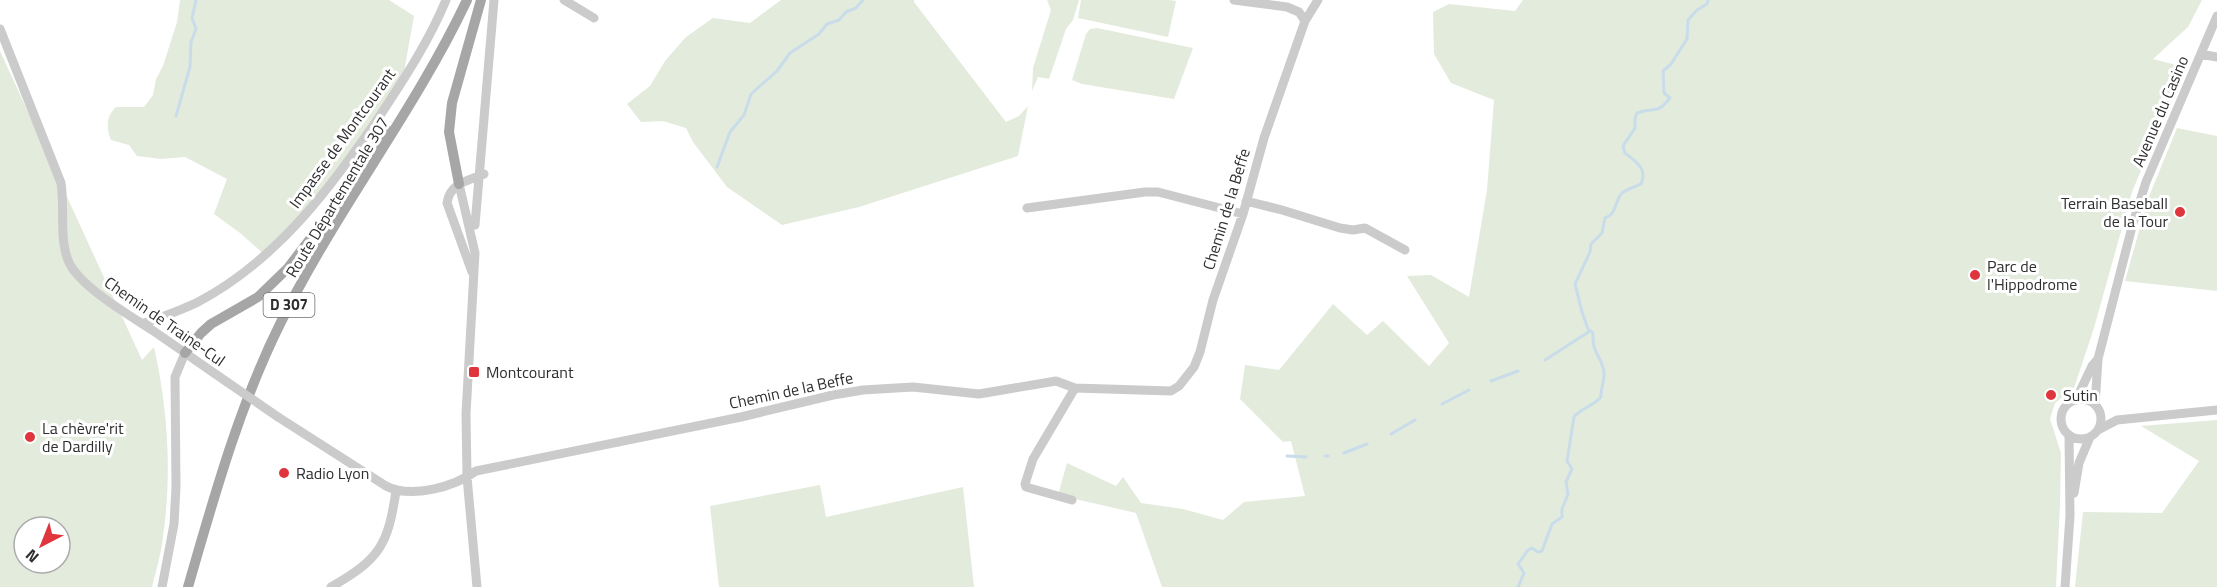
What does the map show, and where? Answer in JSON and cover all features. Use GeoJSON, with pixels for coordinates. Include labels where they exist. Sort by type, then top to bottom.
{"type":"FeatureCollection","features":[{"type":"Feature","properties":{"kind":"main road","name":"Route Départementale 307"},"geometry":{"type":"LineString","coordinates":[[188,587],[242,411],[281,321],[336,224],[444,48],[467,0]]}},
{"type":"Feature","properties":{"kind":"main road"},"geometry":{"type":"LineString","coordinates":[[459,184],[450,141],[452,103],[481,0]]}},
{"type":"Feature","properties":{"kind":"main road"},"geometry":{"type":"LineString","coordinates":[[185,353],[211,324],[258,297],[288,268],[330,213],[444,48]]}},
{"type":"Feature","properties":{"kind":"street","name":"Impasse de Montcourant"},"geometry":{"type":"LineString","coordinates":[[142,324],[199,302],[227,284],[261,258],[302,220],[344,166],[402,82],[425,43],[446,0]]}},
{"type":"Feature","properties":{"kind":"street"},"geometry":{"type":"LineString","coordinates":[[475,225],[494,0]]}},
{"type":"Feature","properties":{"kind":"street"},"geometry":{"type":"LineString","coordinates":[[564,0],[594,18]]}},
{"type":"Feature","properties":{"kind":"street"},"geometry":{"type":"LineString","coordinates":[[1234,0],[1287,7],[1299,12],[1305,21]]}},
{"type":"Feature","properties":{"kind":"street","name":"Chemin de la Beffe"},"geometry":{"type":"LineString","coordinates":[[467,477],[476,471],[741,417],[842,393],[899,386],[979,394],[1056,381],[1076,388],[1171,391],[1179,386],[1194,367],[1200,352],[1214,300],[1243,214],[1258,156],[1305,21],[1318,0]]}},
{"type":"Feature","properties":{"kind":"street","name":"Avenue du Casino"},"geometry":{"type":"LineString","coordinates":[[2097,359],[2146,182],[2217,16]]}},
{"type":"Feature","properties":{"kind":"street","name":"Chemin de Traine-Cul"},"geometry":{"type":"LineString","coordinates":[[0,28],[61,183],[65,250],[68,263],[76,275],[142,324],[278,417],[365,474],[396,491]]}},
{"type":"Feature","properties":{"kind":"street"},"geometry":{"type":"LineString","coordinates":[[2201,54],[2217,57]]}},
{"type":"Feature","properties":{"kind":"street"},"geometry":{"type":"LineString","coordinates":[[474,280],[447,203],[451,190],[481,175]]}},
{"type":"Feature","properties":{"kind":"street"},"geometry":{"type":"LineString","coordinates":[[459,184],[475,253],[466,384],[467,477],[477,587]]}},
{"type":"Feature","properties":{"kind":"street"},"geometry":{"type":"LineString","coordinates":[[1027,208],[1158,192],[1243,214]]}},
{"type":"Feature","properties":{"kind":"street"},"geometry":{"type":"LineString","coordinates":[[1246,201],[1340,228],[1353,230],[1365,228],[1405,250]]}},
{"type":"Feature","properties":{"kind":"street"},"geometry":{"type":"LineString","coordinates":[[162,587],[174,524],[175,377],[185,353]]}},
{"type":"Feature","properties":{"kind":"street"},"geometry":{"type":"LineString","coordinates":[[2076,400],[2097,359]]}},
{"type":"Feature","properties":{"kind":"street"},"geometry":{"type":"LineString","coordinates":[[2097,359],[2097,408],[2100,423],[2098,430]]}},
{"type":"Feature","properties":{"kind":"street"},"geometry":{"type":"LineString","coordinates":[[1072,500],[1034,491],[1026,488],[1025,484],[1033,459],[1076,388]]}},
{"type":"Feature","properties":{"kind":"street"},"geometry":{"type":"LineString","coordinates":[[2066,587],[2070,516],[2068,435],[2062,426],[2062,415],[2067,405],[2076,400],[2089,401],[2108,415],[2144,416]]}},
{"type":"Feature","properties":{"kind":"street"},"geometry":{"type":"LineString","coordinates":[[2070,516],[2079,463],[2090,437],[2098,430],[2117,420],[2217,410]]}},
{"type":"Feature","properties":{"kind":"street"},"geometry":{"type":"LineString","coordinates":[[2068,435],[2079,439],[2090,437]]}},
{"type":"Feature","properties":{"kind":"street"},"geometry":{"type":"LineString","coordinates":[[332,587],[362,567],[378,552],[386,538],[392,519],[396,491],[424,490],[461,481],[467,477]]}},
{"type":"Feature","properties":{"kind":"green space"},"geometry":{"type":"Polygon","coordinates":[[[180,0],[389,0],[414,16],[402,83],[344,166],[265,255],[214,214],[227,179],[185,157],[161,159],[137,156],[129,145],[111,140],[109,135],[109,118],[116,107],[144,107],[153,95],[156,79],[163,66],[177,22],[180,0]]]}},
{"type":"Feature","properties":{"kind":"green space"},"geometry":{"type":"Polygon","coordinates":[[[781,0],[914,0],[1006,122],[1019,116],[1028,106],[1018,156],[859,207],[782,225],[727,187],[693,142],[686,128],[663,121],[641,122],[627,104],[650,86],[665,61],[686,37],[713,18],[750,23],[781,0]]]}},
{"type":"Feature","properties":{"kind":"green space"},"geometry":{"type":"Polygon","coordinates":[[[1047,0],[1079,0],[1073,20],[1066,29],[1049,79],[1038,77],[1032,91],[1033,68],[1051,10],[1047,0]]]}},
{"type":"Feature","properties":{"kind":"green space"},"geometry":{"type":"Polygon","coordinates":[[[1081,0],[1176,1],[1168,37],[1078,18],[1081,0]]]}},
{"type":"Feature","properties":{"kind":"green space"},"geometry":{"type":"Polygon","coordinates":[[[1523,0],[2202,0],[2188,27],[2153,59],[2184,67],[2132,192],[2094,328],[2074,388],[2055,403],[2050,419],[2061,453],[2056,587],[1162,587],[1136,513],[1058,495],[1067,463],[1116,486],[1123,477],[1141,503],[1183,509],[1223,520],[1244,502],[1305,496],[1291,441],[1283,442],[1240,399],[1245,365],[1279,370],[1333,304],[1367,335],[1383,321],[1429,366],[1449,343],[1407,276],[1431,275],[1469,297],[1487,190],[1494,100],[1451,83],[1434,54],[1433,12],[1449,4],[1515,11],[1523,0]]]}},
{"type":"Feature","properties":{"kind":"green space"},"geometry":{"type":"Polygon","coordinates":[[[1097,28],[1193,48],[1174,99],[1082,84],[1072,80],[1086,34],[1090,29],[1097,28]]]}},
{"type":"Feature","properties":{"kind":"green space"},"geometry":{"type":"Polygon","coordinates":[[[0,51],[142,360],[154,347],[163,394],[168,465],[163,537],[152,587],[0,587],[0,51]]]}},
{"type":"Feature","properties":{"kind":"green space","name":"Terrain Baseball de la Tour"},"geometry":{"type":"Polygon","coordinates":[[[2177,128],[2217,136],[2217,291],[2125,281],[2148,199],[2177,128]]]}},
{"type":"Feature","properties":{"kind":"green space"},"geometry":{"type":"Polygon","coordinates":[[[2217,420],[2217,587],[2075,587],[2083,512],[2162,513],[2199,461],[2141,426],[2217,420]]]}},
{"type":"Feature","properties":{"kind":"green space"},"geometry":{"type":"Polygon","coordinates":[[[820,485],[826,517],[963,487],[974,587],[719,587],[710,506],[820,485]]]}},
{"type":"Feature","properties":{"kind":"waterway"},"geometry":{"type":"LineString","coordinates":[[176,116],[190,67],[191,42],[196,29],[192,18],[196,0]]}},
{"type":"Feature","properties":{"kind":"waterway"},"geometry":{"type":"LineString","coordinates":[[717,167],[730,132],[744,115],[751,94],[777,71],[790,53],[819,34],[827,24],[839,20],[846,12],[856,8],[863,0]]}},
{"type":"Feature","properties":{"kind":"waterway"},"geometry":{"type":"LineString","coordinates":[[1518,587],[1524,573],[1518,564],[1528,550],[1532,548],[1538,552],[1542,551],[1552,524],[1562,517],[1562,509],[1568,494],[1566,482],[1572,469],[1567,461],[1574,417],[1601,397],[1603,367],[1594,346],[1593,333],[1588,329],[1582,312],[1575,284],[1590,252],[1591,244],[1602,233],[1605,218],[1614,211],[1619,196],[1641,184],[1642,169],[1625,153],[1623,146],[1635,128],[1637,113],[1658,109],[1670,98],[1664,93],[1663,71],[1671,64],[1687,39],[1688,20],[1697,10],[1707,4],[1708,0]]}},
{"type":"Feature","properties":{"kind":"waterway"},"geometry":{"type":"LineString","coordinates":[[1545,360],[1590,331]]}},
{"type":"Feature","properties":{"kind":"waterway"},"geometry":{"type":"LineString","coordinates":[[1491,381],[1518,371]]}},
{"type":"Feature","properties":{"kind":"waterway"},"geometry":{"type":"LineString","coordinates":[[1442,404],[1469,390]]}},
{"type":"Feature","properties":{"kind":"waterway"},"geometry":{"type":"LineString","coordinates":[[1391,434],[1415,420]]}},
{"type":"Feature","properties":{"kind":"waterway"},"geometry":{"type":"LineString","coordinates":[[1344,453],[1367,444]]}},
{"type":"Feature","properties":{"kind":"waterway"},"geometry":{"type":"LineString","coordinates":[[1287,456],[1306,457]]}},
{"type":"Feature","properties":{"kind":"place","name":"Terrain Baseball de la Tour"},"geometry":{"type":"Point","coordinates":[2180,212]}},
{"type":"Feature","properties":{"kind":"place","name":"Parc de l'Hippodrome"},"geometry":{"type":"Point","coordinates":[1975,275]}},
{"type":"Feature","properties":{"kind":"place","name":"Montcourant"},"geometry":{"type":"Point","coordinates":[474,372]}},
{"type":"Feature","properties":{"kind":"place","name":"Sutin"},"geometry":{"type":"Point","coordinates":[2051,395]}},
{"type":"Feature","properties":{"kind":"place","name":"La chèvre'rit de Dardilly"},"geometry":{"type":"Point","coordinates":[30,437]}},
{"type":"Feature","properties":{"kind":"place","name":"Radio Lyon"},"geometry":{"type":"Point","coordinates":[284,473]}}]}
